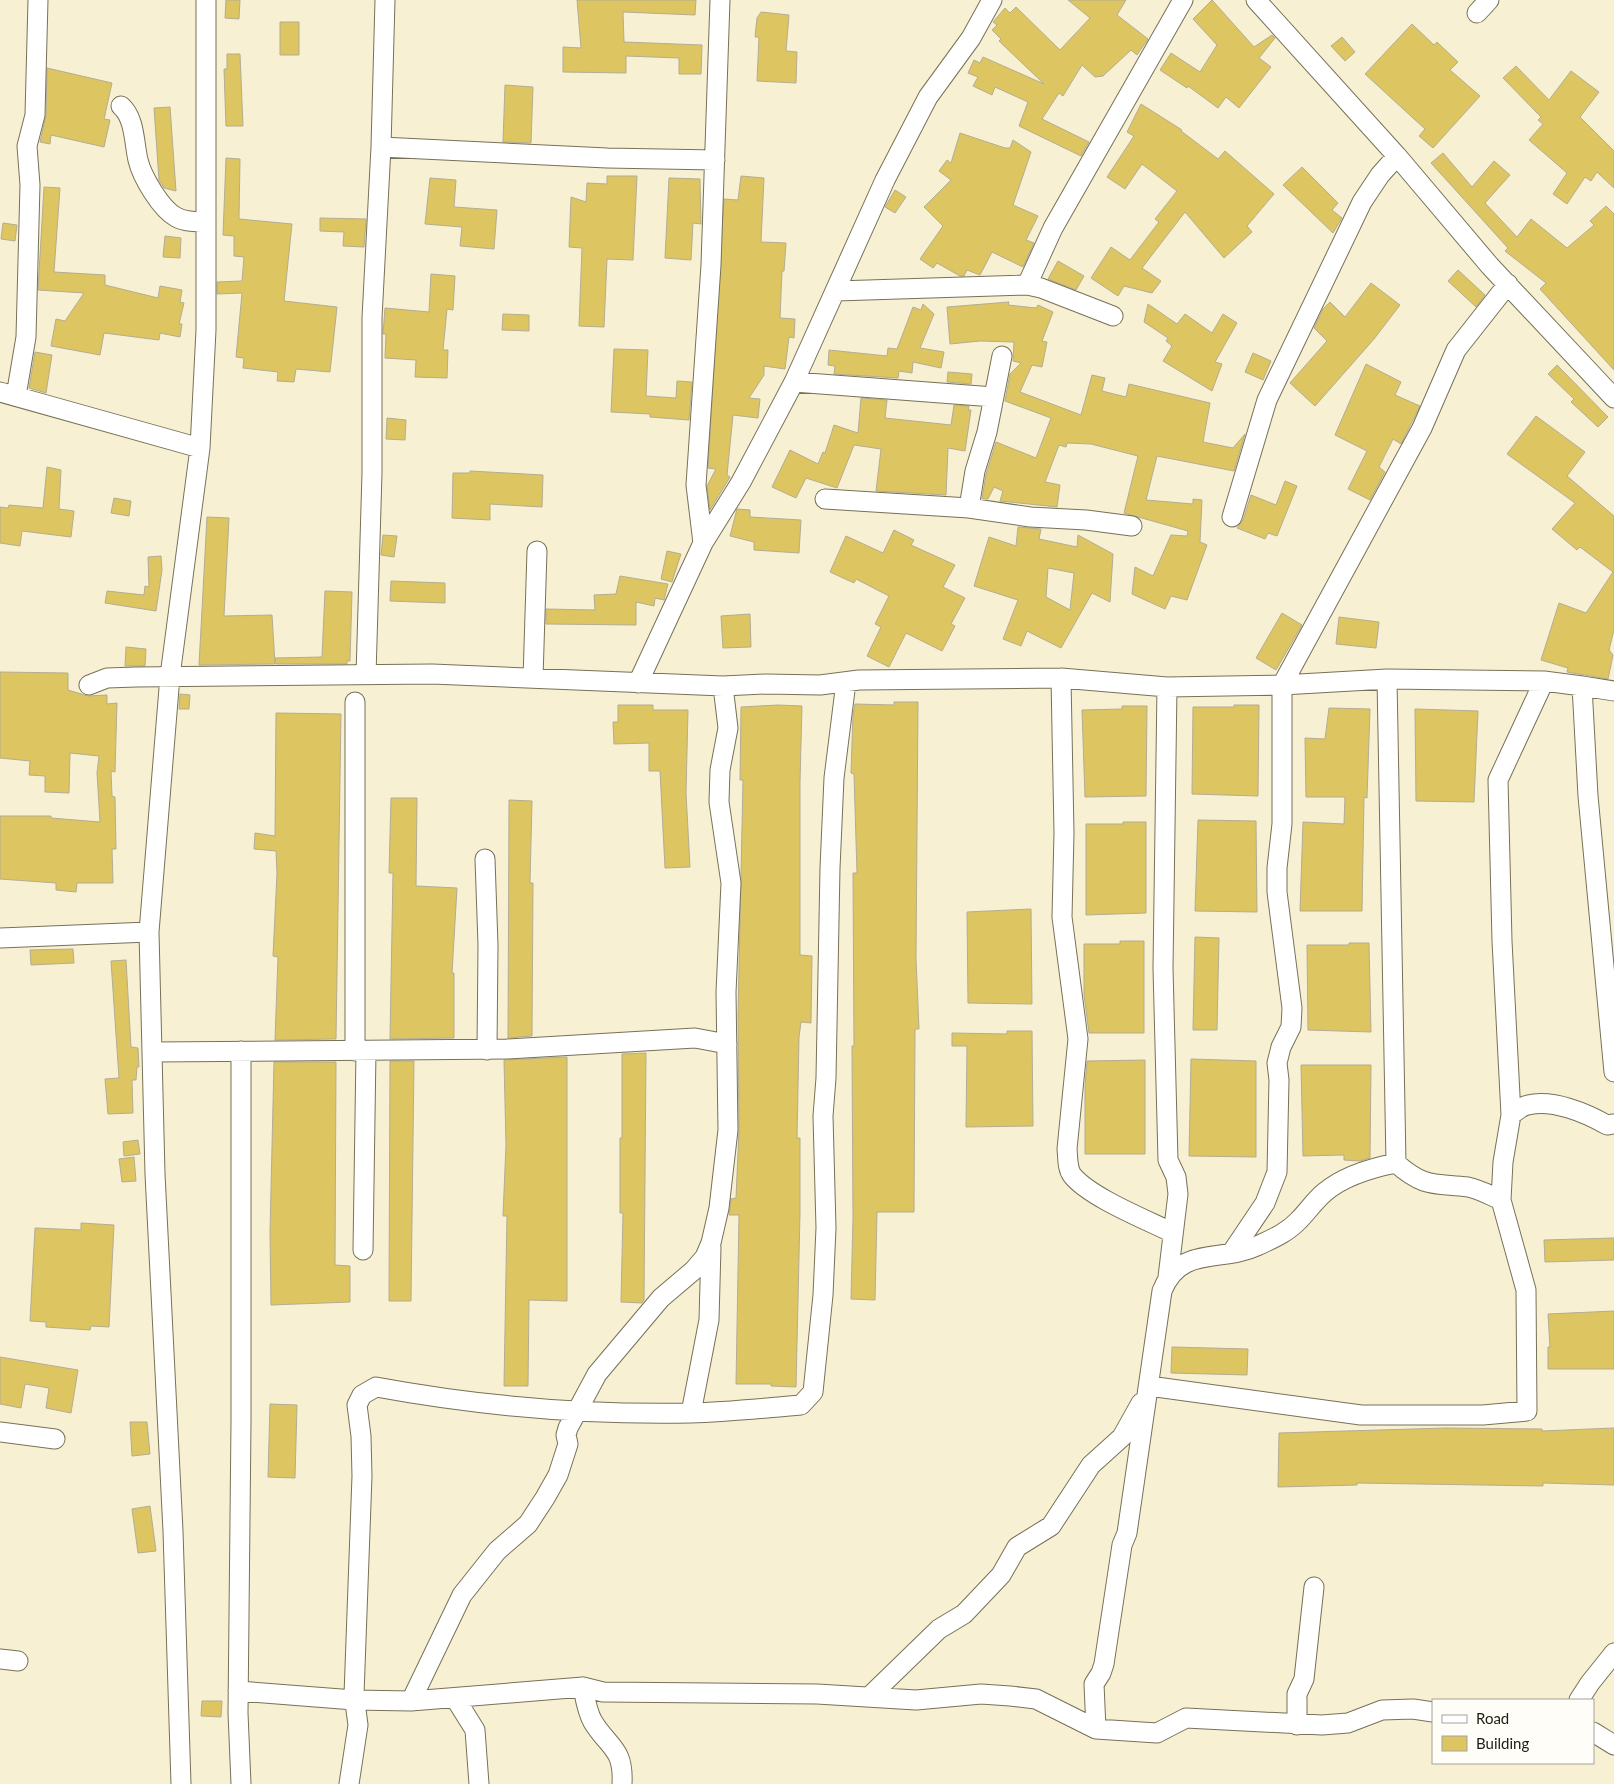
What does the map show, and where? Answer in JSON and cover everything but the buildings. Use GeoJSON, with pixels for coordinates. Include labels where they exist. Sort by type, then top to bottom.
{"type":"FeatureCollection","features":[{"type":"Feature","properties":{"kind":"street"},"geometry":{"type":"LineString","coordinates":[[38,0],[34,115],[27,146],[30,185],[26,337],[8,394],[200,448]]}},
{"type":"Feature","properties":{"kind":"street"},"geometry":{"type":"LineString","coordinates":[[181,1784],[173,1531],[156,1174],[149,932],[170,676],[200,448],[206,330],[206,0]]}},
{"type":"Feature","properties":{"kind":"street"},"geometry":{"type":"LineString","coordinates":[[366,675],[372,473],[372,318],[380,147],[384,0]]}},
{"type":"Feature","properties":{"kind":"street"},"geometry":{"type":"LineString","coordinates":[[703,543],[696,485],[715,160],[720,0]]}},
{"type":"Feature","properties":{"kind":"street"},"geometry":{"type":"LineString","coordinates":[[638,683],[703,543],[741,482],[794,382],[885,180],[928,97],[971,38],[992,0]]}},
{"type":"Feature","properties":{"kind":"street"},"geometry":{"type":"LineString","coordinates":[[1027,285],[1053,228],[1184,0]]}},
{"type":"Feature","properties":{"kind":"street"},"geometry":{"type":"LineString","coordinates":[[1261,2],[1508,284],[1614,398]]}},
{"type":"Feature","properties":{"kind":"street"},"geometry":{"type":"LineString","coordinates":[[120,106],[126,110],[133,130],[138,161],[145,178],[167,210],[184,221],[206,222]]}},
{"type":"Feature","properties":{"kind":"street"},"geometry":{"type":"LineString","coordinates":[[380,147],[607,158],[715,160]]}},
{"type":"Feature","properties":{"kind":"street"},"geometry":{"type":"LineString","coordinates":[[1232,517],[1267,400],[1362,202],[1380,175],[1397,156]]}},
{"type":"Feature","properties":{"kind":"street"},"geometry":{"type":"LineString","coordinates":[[1232,1252],[1265,1203],[1277,1172],[1279,1080],[1277,1063],[1281,1047],[1291,1027],[1292,1008],[1277,892],[1276,868],[1282,824],[1282,685],[1422,428],[1456,350],[1508,284]]}},
{"type":"Feature","properties":{"kind":"street"},"geometry":{"type":"LineString","coordinates":[[836,292],[1027,285],[1041,288],[1113,316]]}},
{"type":"Feature","properties":{"kind":"street"},"geometry":{"type":"LineString","coordinates":[[969,508],[975,471],[987,432],[1002,356]]}},
{"type":"Feature","properties":{"kind":"street"},"geometry":{"type":"LineString","coordinates":[[794,382],[994,397]]}},
{"type":"Feature","properties":{"kind":"street"},"geometry":{"type":"LineString","coordinates":[[825,499],[969,508],[1030,517],[1086,520],[1132,526]]}},
{"type":"Feature","properties":{"kind":"street"},"geometry":{"type":"LineString","coordinates":[[533,678],[537,551]]}},
{"type":"Feature","properties":{"kind":"street"},"geometry":{"type":"LineString","coordinates":[[88,685],[108,678],[170,676],[432,674],[723,686],[1061,678],[1167,688],[1282,685],[1387,679],[1544,681],[1614,691]]}},
{"type":"Feature","properties":{"kind":"street"},"geometry":{"type":"LineString","coordinates":[[1061,678],[1064,833],[1062,918],[1078,1039],[1067,1149],[1068,1165],[1072,1174],[1085,1187],[1172,1233]]}},
{"type":"Feature","properties":{"kind":"street"},"geometry":{"type":"LineString","coordinates":[[1387,679],[1396,1163]]}},
{"type":"Feature","properties":{"kind":"street"},"geometry":{"type":"LineString","coordinates":[[1150,1386],[1361,1415],[1483,1415],[1527,1411],[1526,1290],[1501,1200],[1503,1162],[1511,1115],[1502,941],[1498,780],[1544,681]]}},
{"type":"Feature","properties":{"kind":"street"},"geometry":{"type":"LineString","coordinates":[[349,1784],[358,1725],[354,1700],[362,1476],[361,1436],[357,1405],[362,1395],[376,1387],[470,1402],[579,1410],[691,1413],[801,1405],[813,1392],[823,1295],[826,1228],[823,1116],[826,1078],[827,977],[834,778],[846,682]]}},
{"type":"Feature","properties":{"kind":"street"},"geometry":{"type":"LineString","coordinates":[[691,1413],[709,1320],[711,1243],[719,1208],[728,1130],[726,992],[731,883],[719,802],[720,770],[728,728],[723,686]]}},
{"type":"Feature","properties":{"kind":"street"},"geometry":{"type":"LineString","coordinates":[[1582,686],[1588,796],[1614,1072]]}},
{"type":"Feature","properties":{"kind":"street"},"geometry":{"type":"LineString","coordinates":[[1096,1729],[1094,1684],[1104,1664],[1150,1386],[1148,1379],[1162,1291],[1168,1277],[1178,1194],[1176,1177],[1168,1160],[1163,968],[1167,688]]}},
{"type":"Feature","properties":{"kind":"street"},"geometry":{"type":"LineString","coordinates":[[355,702],[363,1250]]}},
{"type":"Feature","properties":{"kind":"street"},"geometry":{"type":"LineString","coordinates":[[485,859],[488,945],[487,1050]]}},
{"type":"Feature","properties":{"kind":"street"},"geometry":{"type":"LineString","coordinates":[[0,938],[149,932]]}},
{"type":"Feature","properties":{"kind":"street"},"geometry":{"type":"LineString","coordinates":[[153,1052],[487,1050],[695,1038],[727,1044]]}},
{"type":"Feature","properties":{"kind":"street"},"geometry":{"type":"LineString","coordinates":[[241,1051],[241,1422],[238,1691],[242,1784]]}},
{"type":"Feature","properties":{"kind":"street"},"geometry":{"type":"LineString","coordinates":[[1511,1115],[1526,1105],[1548,1104],[1596,1119],[1607,1126],[1614,1124]]}},
{"type":"Feature","properties":{"kind":"street"},"geometry":{"type":"LineString","coordinates":[[1168,1277],[1190,1260],[1252,1248],[1286,1232],[1324,1193],[1341,1182],[1396,1163]]}},
{"type":"Feature","properties":{"kind":"street"},"geometry":{"type":"LineString","coordinates":[[1396,1163],[1414,1177],[1431,1185],[1470,1187],[1501,1200]]}},
{"type":"Feature","properties":{"kind":"street"},"geometry":{"type":"LineString","coordinates":[[411,1701],[462,1595],[497,1551],[528,1524],[545,1498],[558,1475],[568,1444],[566,1435],[568,1428],[597,1374],[660,1298],[694,1270],[704,1257],[711,1243]]}},
{"type":"Feature","properties":{"kind":"street"},"geometry":{"type":"LineString","coordinates":[[870,1696],[939,1629],[964,1614],[1001,1576],[1017,1547],[1051,1526],[1091,1465],[1122,1437],[1150,1386]]}},
{"type":"Feature","properties":{"kind":"street"},"geometry":{"type":"LineString","coordinates":[[0,1432],[55,1439]]}},
{"type":"Feature","properties":{"kind":"street"},"geometry":{"type":"LineString","coordinates":[[1297,1725],[1297,1694],[1304,1679],[1314,1587]]}},
{"type":"Feature","properties":{"kind":"street"},"geometry":{"type":"LineString","coordinates":[[1580,1699],[1614,1653]]}},
{"type":"Feature","properties":{"kind":"street"},"geometry":{"type":"LineString","coordinates":[[238,1691],[354,1700],[411,1701],[583,1687],[603,1692],[870,1696],[916,1700],[981,1694],[1036,1699],[1096,1729],[1157,1733],[1186,1718],[1297,1725],[1348,1723],[1382,1710],[1413,1709],[1432,1712]]}},
{"type":"Feature","properties":{"kind":"street"},"geometry":{"type":"LineString","coordinates":[[583,1687],[592,1720],[620,1756],[622,1784]]}},
{"type":"Feature","properties":{"kind":"street"},"geometry":{"type":"LineString","coordinates":[[455,1698],[475,1730],[479,1784]]}},
{"type":"Feature","properties":{"kind":"street"},"geometry":{"type":"LineString","coordinates":[[1594,1733],[1614,1745]]}}]}
